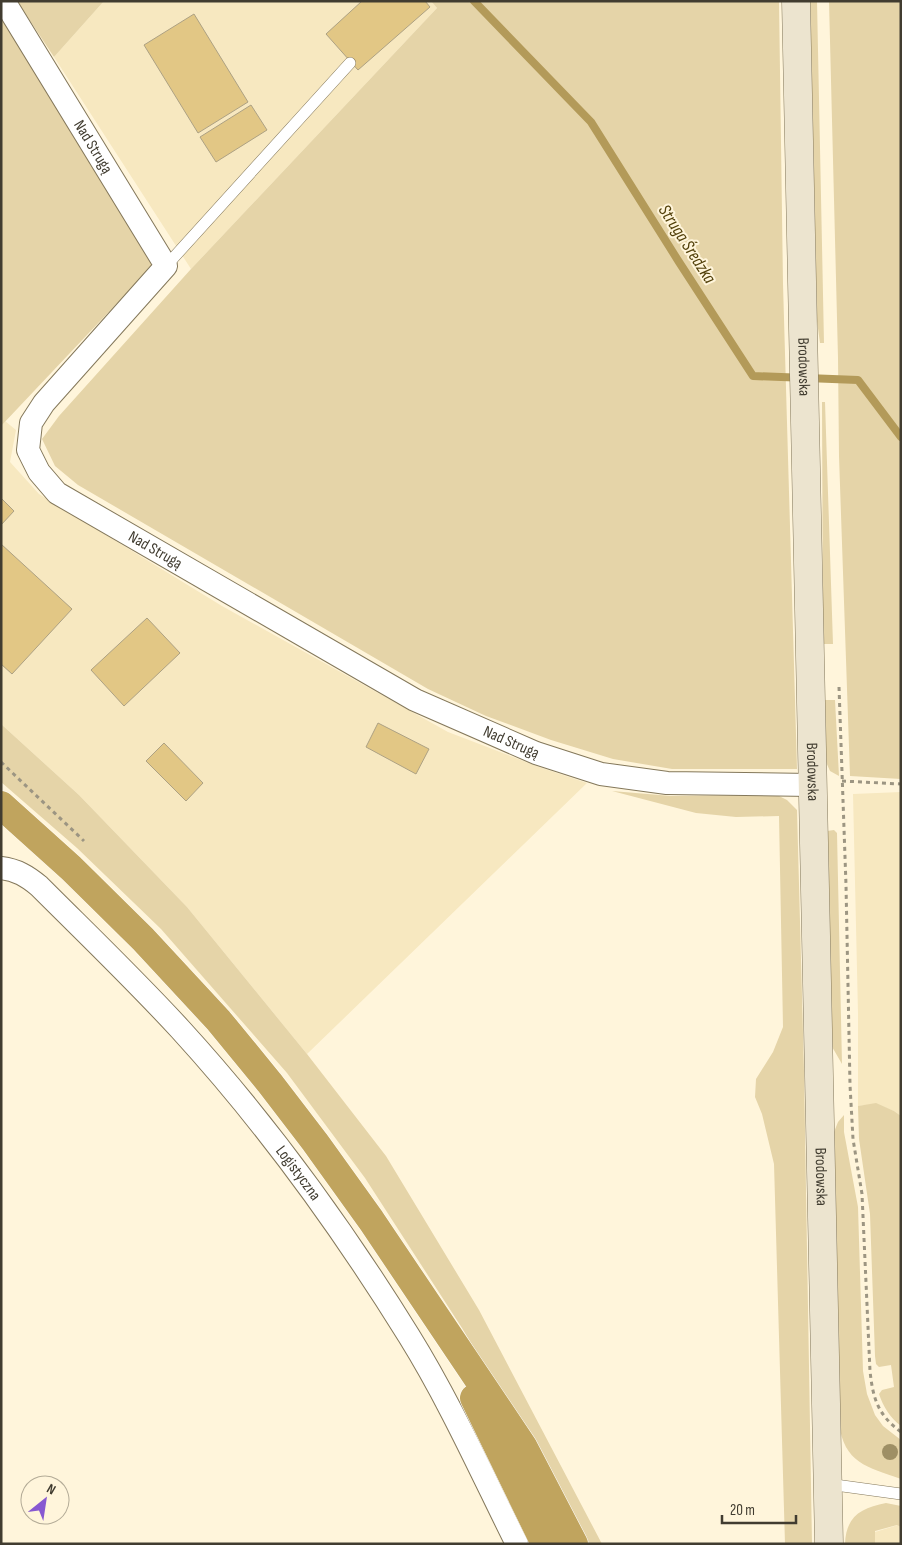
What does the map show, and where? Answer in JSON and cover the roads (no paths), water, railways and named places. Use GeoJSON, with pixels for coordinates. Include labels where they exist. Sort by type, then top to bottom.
{"type":"FeatureCollection","features":[{"type":"Feature","properties":{"kind":"highway"},"geometry":{"type":"LineString","coordinates":[[1,805],[71,868],[143,939],[219,1021],[270,1082],[371,1220],[523,1446],[574,1544]]}},
{"type":"Feature","properties":{"kind":"highway"},"geometry":{"type":"LineString","coordinates":[[437,1320],[544,1544]]}},
{"type":"Feature","properties":{"kind":"street","name":"Nad Strugą"},"geometry":{"type":"LineString","coordinates":[[4,1],[166,266],[44,402],[31,423],[28,450],[39,472],[57,493],[415,700],[536,753],[601,774],[667,783],[811,782]]}},
{"type":"Feature","properties":{"kind":"street","name":"Brodowska"},"geometry":{"type":"LineString","coordinates":[[796,1],[811,782],[829,1544]]}},
{"type":"Feature","properties":{"kind":"street","name":"Logistyczna"},"geometry":{"type":"LineString","coordinates":[[1,868],[15,870],[39,886],[180,1029],[270,1136],[320,1203],[409,1336],[444,1397],[516,1544]]}},
{"type":"Feature","properties":{"kind":"lane"},"geometry":{"type":"LineString","coordinates":[[166,266],[350,63]]}},
{"type":"Feature","properties":{"kind":"lane"},"geometry":{"type":"LineString","coordinates":[[828,1484],[901,1494]]}},
{"type":"Feature","properties":{"kind":"waterway","name":"Struga Średzka"},"geometry":{"type":"LineString","coordinates":[[474,1],[591,122],[753,376],[858,380],[901,437]]}}]}
